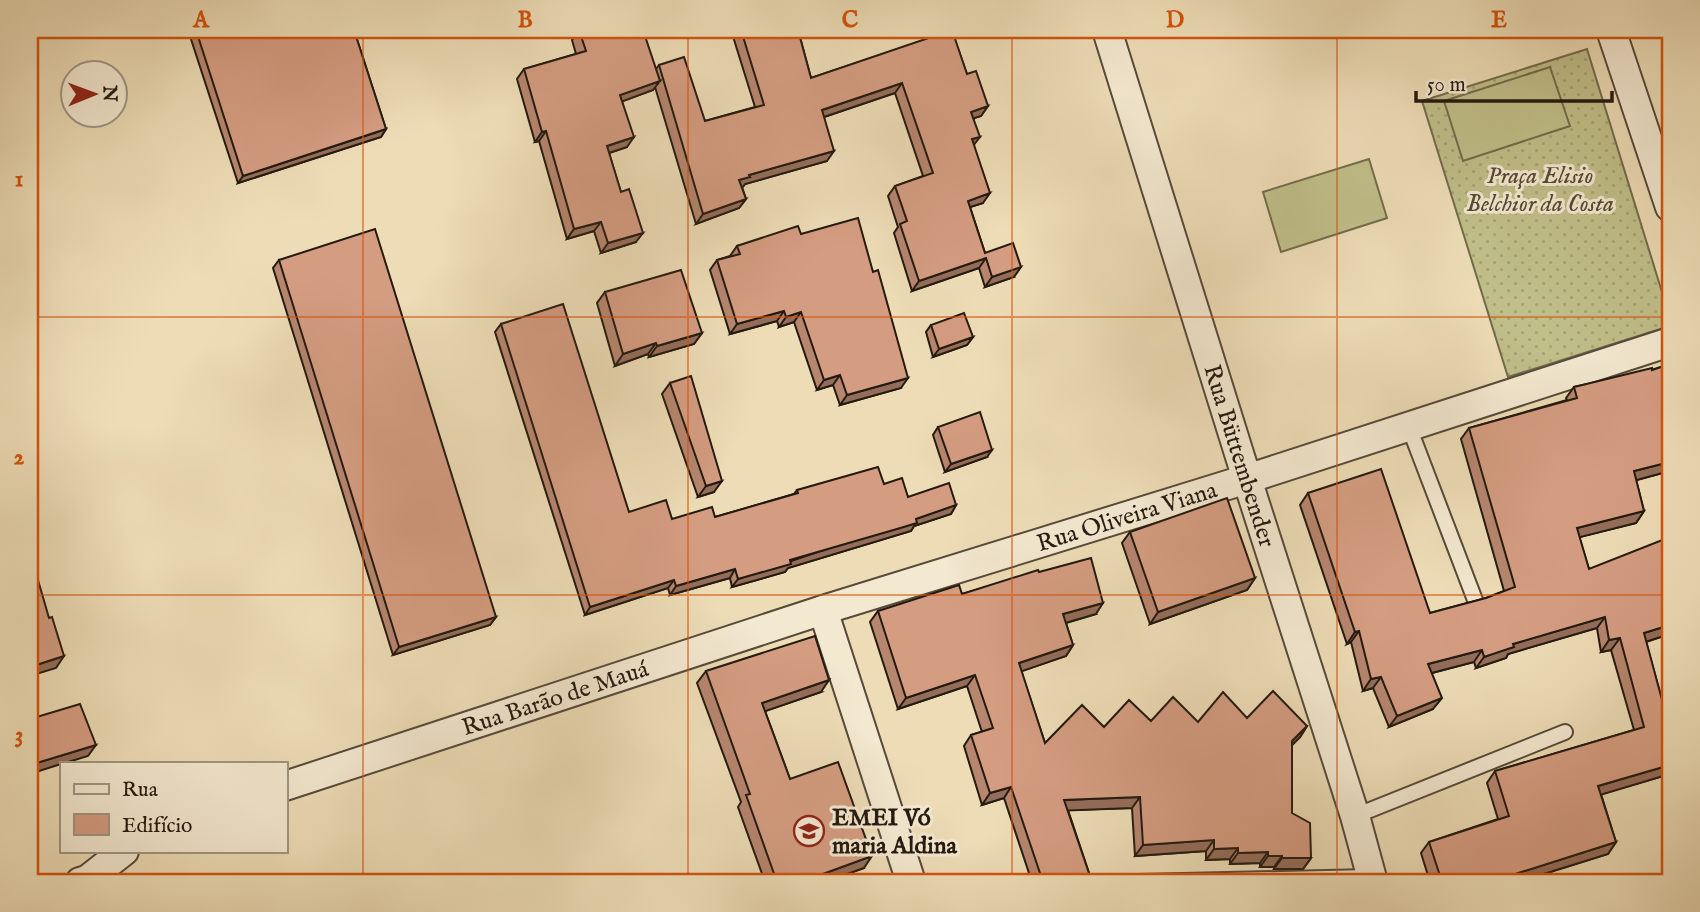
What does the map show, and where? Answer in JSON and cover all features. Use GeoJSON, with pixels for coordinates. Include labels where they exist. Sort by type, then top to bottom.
{"type":"FeatureCollection","features":[{"type":"Feature","properties":{"kind":"street","name":"Rua Büttembender"},"geometry":{"type":"LineString","coordinates":[[1107,30],[1355,816],[1372,879]]}},
{"type":"Feature","properties":{"kind":"street"},"geometry":{"type":"LineString","coordinates":[[1611,30],[1670,207]]}},
{"type":"Feature","properties":{"kind":"street","name":"Rua Oliveira Viana"},"geometry":{"type":"LineString","coordinates":[[823,610],[1247,479],[1670,342]]}},
{"type":"Feature","properties":{"kind":"street"},"geometry":{"type":"LineString","coordinates":[[823,610],[911,882]]}},
{"type":"Feature","properties":{"kind":"street","name":"Rua Barão de Mauá"},"geometry":{"type":"LineString","coordinates":[[287,785],[823,610]]}},
{"type":"Feature","properties":{"kind":"street"},"geometry":{"type":"LineString","coordinates":[[80,882],[87,880],[123,852]]}},
{"type":"Feature","properties":{"kind":"lane"},"geometry":{"type":"LineString","coordinates":[[1409,427],[1475,600]]}},
{"type":"Feature","properties":{"kind":"lane"},"geometry":{"type":"LineString","coordinates":[[1355,816],[1565,732]]}},
{"type":"Feature","properties":{"kind":"lane"},"geometry":{"type":"LineString","coordinates":[[1138,882],[1372,879]]}},
{"type":"Feature","properties":{"kind":"green space","name":"Praça Elisio Belchior da Costa"},"geometry":{"type":"Polygon","coordinates":[[[1587,49],[1670,318],[1670,326],[1508,377],[1422,101],[1587,49]]]}},
{"type":"Feature","properties":{"kind":"green space"},"geometry":{"type":"Polygon","coordinates":[[[1550,67],[1570,126],[1463,161],[1444,101],[1550,67]]]}},
{"type":"Feature","properties":{"kind":"green space"},"geometry":{"type":"Polygon","coordinates":[[[1369,159],[1387,218],[1281,252],[1263,192],[1369,159]]]}},
{"type":"Feature","properties":{"kind":"building"},"geometry":{"type":"Polygon","coordinates":[[[196,30],[354,30],[386,129],[243,176],[196,30]]]}},
{"type":"Feature","properties":{"kind":"building"},"geometry":{"type":"Polygon","coordinates":[[[579,30],[643,30],[660,81],[620,95],[634,137],[607,146],[621,192],[629,189],[643,233],[608,243],[601,222],[574,229],[546,131],[542,132],[524,69],[586,51],[579,30]]]}},
{"type":"Feature","properties":{"kind":"building"},"geometry":{"type":"Polygon","coordinates":[[[741,30],[798,30],[811,78],[952,30],[967,74],[976,71],[988,106],[971,112],[980,137],[972,139],[990,193],[968,201],[985,253],[1013,243],[1021,267],[992,277],[986,258],[919,281],[900,224],[907,221],[895,186],[933,173],[902,83],[822,110],[834,151],[749,175],[750,177],[739,180],[746,199],[703,214],[659,65],[684,57],[705,121],[764,105],[741,30]]]}},
{"type":"Feature","properties":{"kind":"building"},"geometry":{"type":"Polygon","coordinates":[[[858,218],[873,272],[878,270],[908,378],[847,395],[840,375],[824,380],[801,312],[786,317],[784,311],[737,324],[717,260],[740,254],[737,246],[798,226],[801,234],[858,218]]]}},
{"type":"Feature","properties":{"kind":"building"},"geometry":{"type":"Polygon","coordinates":[[[375,229],[496,617],[399,647],[279,260],[375,229]]]}},
{"type":"Feature","properties":{"kind":"building"},"geometry":{"type":"Polygon","coordinates":[[[681,270],[702,333],[657,346],[656,343],[623,354],[605,292],[681,270]]]}},
{"type":"Feature","properties":{"kind":"building"},"geometry":{"type":"Polygon","coordinates":[[[563,304],[629,512],[666,500],[672,519],[712,507],[715,517],[878,467],[884,484],[902,478],[908,497],[949,483],[956,505],[916,519],[917,523],[790,560],[791,564],[738,579],[735,569],[676,586],[674,580],[590,607],[501,324],[563,304]]]}},
{"type":"Feature","properties":{"kind":"building"},"geometry":{"type":"Polygon","coordinates":[[[964,313],[973,337],[939,349],[931,325],[964,313]]]}},
{"type":"Feature","properties":{"kind":"building"},"geometry":{"type":"Polygon","coordinates":[[[1670,364],[1670,462],[1634,471],[1644,511],[1577,528],[1589,569],[1670,537],[1670,625],[1644,633],[1665,711],[1670,709],[1670,765],[1598,786],[1616,842],[1490,882],[1442,882],[1429,842],[1509,816],[1495,771],[1644,727],[1620,638],[1609,640],[1605,617],[1513,644],[1514,647],[1484,657],[1482,650],[1428,664],[1442,698],[1397,716],[1381,677],[1371,679],[1359,631],[1355,632],[1308,493],[1381,469],[1430,613],[1486,598],[1515,587],[1469,428],[1577,398],[1574,387],[1670,364]]]}},
{"type":"Feature","properties":{"kind":"building"},"geometry":{"type":"Polygon","coordinates":[[[691,376],[722,481],[706,486],[670,383],[691,376]]]}},
{"type":"Feature","properties":{"kind":"building"},"geometry":{"type":"Polygon","coordinates":[[[980,412],[992,450],[951,464],[938,427],[980,412]]]}},
{"type":"Feature","properties":{"kind":"building"},"geometry":{"type":"Polygon","coordinates":[[[1227,498],[1255,578],[1158,612],[1130,532],[1227,498]]]}},
{"type":"Feature","properties":{"kind":"building"},"geometry":{"type":"Polygon","coordinates":[[[30,556],[64,656],[30,667],[30,556]]]}},
{"type":"Feature","properties":{"kind":"building"},"geometry":{"type":"Polygon","coordinates":[[[1091,558],[1103,603],[1063,614],[1073,645],[1019,663],[1045,743],[1082,705],[1104,727],[1129,700],[1151,721],[1173,697],[1198,722],[1223,692],[1247,718],[1273,691],[1307,726],[1292,741],[1292,813],[1310,823],[1311,858],[1282,858],[1268,856],[1268,852],[1238,853],[1238,848],[1214,849],[1214,840],[1143,845],[1140,797],[1064,800],[1092,882],[1043,882],[1011,787],[990,793],[971,735],[993,728],[975,675],[906,698],[878,611],[959,585],[962,594],[1038,570],[1039,572],[1091,558]]]}},
{"type":"Feature","properties":{"kind":"building"},"geometry":{"type":"Polygon","coordinates":[[[815,636],[829,680],[762,703],[790,779],[838,762],[872,856],[801,882],[777,882],[746,795],[750,794],[706,671],[815,636]]]}},
{"type":"Feature","properties":{"kind":"building"},"geometry":{"type":"Polygon","coordinates":[[[80,704],[96,745],[30,765],[30,719],[80,704]]]}},
{"type":"Feature","properties":{"kind":"building"},"geometry":{"type":"Polygon","coordinates":[[[1310,879],[1310,882],[1282,880],[1310,879]]]}},
{"type":"Feature","properties":{"kind":"place","name":"EMEI Vó maria Aldina"},"geometry":{"type":"Point","coordinates":[809,831]}}]}
